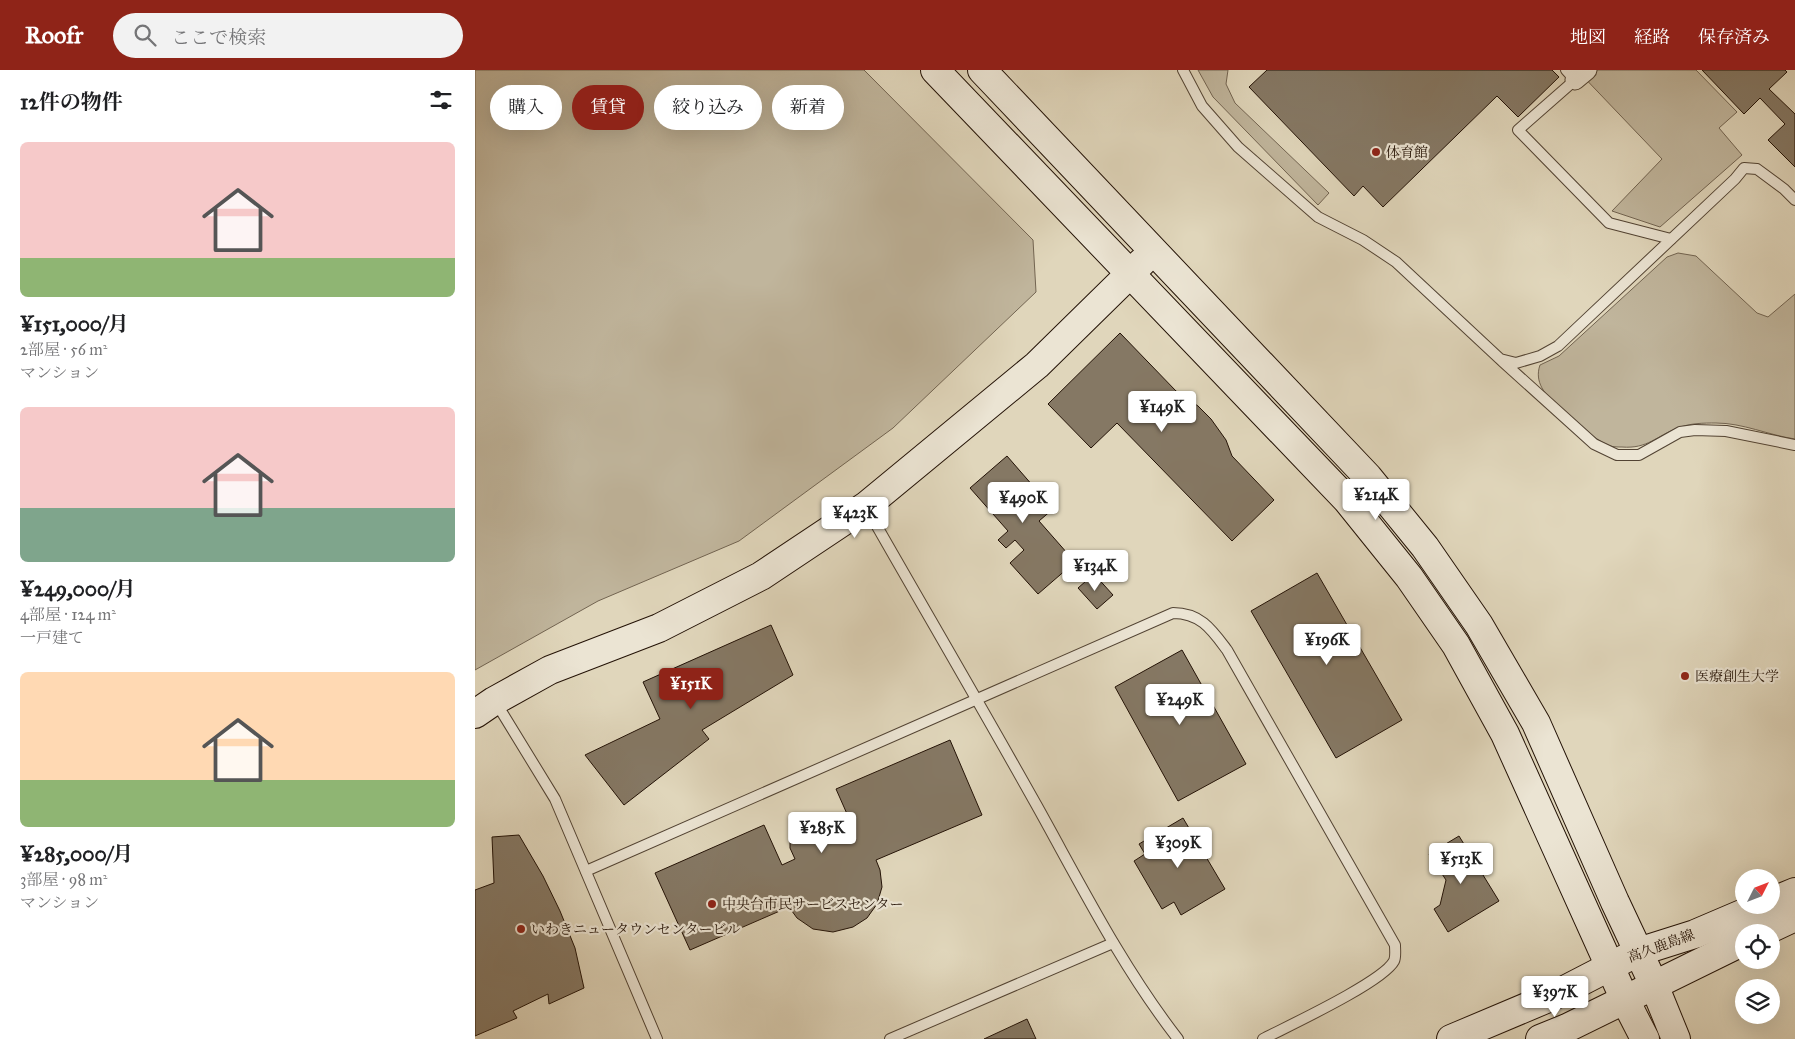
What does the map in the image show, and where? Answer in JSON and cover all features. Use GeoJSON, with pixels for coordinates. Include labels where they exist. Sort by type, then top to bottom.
{"type":"FeatureCollection","features":[{"type":"Feature","properties":{"kind":"street"},"geometry":{"type":"LineString","coordinates":[[935,70],[1347,500],[1409,577],[1456,645],[1505,734],[1625,1000],[1645,1039]]}},
{"type":"Feature","properties":{"kind":"street"},"geometry":{"type":"LineString","coordinates":[[981,70],[1368,477],[1431,555],[1479,625],[1536,723],[1654,985],[1676,1039]]}},
{"type":"Feature","properties":{"kind":"street"},"geometry":{"type":"LineString","coordinates":[[485,707],[550,670],[659,628],[761,576],[866,506],[1037,365],[1153,251]]}},
{"type":"Feature","properties":{"kind":"street"},"geometry":{"type":"LineString","coordinates":[[1780,898],[1795,892]]}},
{"type":"Feature","properties":{"kind":"street","name":"高久鹿島線"},"geometry":{"type":"LineString","coordinates":[[1451,1039],[1553,996],[1638,952],[1695,934],[1742,914]]}},
{"type":"Feature","properties":{"kind":"street"},"geometry":{"type":"LineString","coordinates":[[1780,924],[1795,917]]}},
{"type":"Feature","properties":{"kind":"street","name":"高久鹿島線"},"geometry":{"type":"LineString","coordinates":[[1540,1039],[1567,1028],[1735,946]]}},
{"type":"Feature","properties":{"kind":"lane"},"geometry":{"type":"LineString","coordinates":[[1183,70],[1202,106],[1237,147],[1318,217],[1363,240],[1396,262],[1594,444],[1617,455],[1639,455],[1680,432],[1695,430],[1726,431],[1795,445]]}},
{"type":"Feature","properties":{"kind":"lane"},"geometry":{"type":"LineString","coordinates":[[1576,73],[1518,130],[1609,223],[1671,239]]}},
{"type":"Feature","properties":{"kind":"lane"},"geometry":{"type":"LineString","coordinates":[[1500,358],[1516,363],[1540,356],[1558,346],[1735,179],[1744,168],[1757,169],[1784,188],[1795,200]]}},
{"type":"Feature","properties":{"kind":"lane"},"geometry":{"type":"LineString","coordinates":[[866,506],[977,699],[1113,943],[1177,1039]]}},
{"type":"Feature","properties":{"kind":"lane"},"geometry":{"type":"LineString","coordinates":[[585,871],[1173,613],[1187,613],[1201,621],[1214,633],[1227,650],[1395,946],[1394,961],[1363,987],[1263,1039]]}},
{"type":"Feature","properties":{"kind":"lane"},"geometry":{"type":"LineString","coordinates":[[485,707],[555,799],[657,1039]]}},
{"type":"Feature","properties":{"kind":"lane"},"geometry":{"type":"LineString","coordinates":[[891,1039],[1113,943]]}},
{"type":"Feature","properties":{"kind":"shaded area"},"geometry":{"type":"Polygon","coordinates":[[[475,70],[864,70],[1033,240],[1036,292],[893,428],[739,541],[598,601],[475,670],[475,70]]]}},
{"type":"Feature","properties":{"kind":"shaded area"},"geometry":{"type":"Polygon","coordinates":[[[1198,70],[1228,70],[1226,84],[1235,103],[1329,193],[1318,205],[1213,97],[1198,70]]]}},
{"type":"Feature","properties":{"kind":"shaded area"},"geometry":{"type":"Polygon","coordinates":[[[1577,70],[1696,70],[1737,112],[1719,128],[1742,155],[1660,227],[1612,211],[1662,159],[1577,70]]]}},
{"type":"Feature","properties":{"kind":"shaded area"},"geometry":{"type":"Polygon","coordinates":[[[1678,253],[1696,256],[1757,313],[1768,317],[1795,294],[1795,439],[1736,425],[1702,423],[1683,426],[1639,446],[1611,446],[1603,443],[1583,428],[1545,393],[1538,377],[1540,365],[1559,356],[1667,257],[1678,253]]]}},
{"type":"Feature","properties":{"kind":"building","name":"体育館"},"geometry":{"type":"Polygon","coordinates":[[[1267,70],[1552,70],[1559,77],[1518,117],[1497,96],[1383,207],[1363,186],[1354,196],[1249,87],[1267,70]]]}},
{"type":"Feature","properties":{"kind":"building"},"geometry":{"type":"Polygon","coordinates":[[[1702,70],[1785,70],[1787,72],[1769,89],[1795,114],[1795,167],[1768,140],[1785,124],[1760,98],[1744,114],[1702,70]]]}},
{"type":"Feature","properties":{"kind":"building"},"geometry":{"type":"Polygon","coordinates":[[[1120,333],[1176,391],[1198,406],[1211,419],[1226,440],[1232,456],[1274,500],[1232,541],[1117,423],[1091,448],[1048,404],[1120,333]]]}},
{"type":"Feature","properties":{"kind":"building"},"geometry":{"type":"Polygon","coordinates":[[[1007,456],[1053,509],[1039,521],[1075,562],[1038,594],[1010,563],[1024,550],[1015,540],[1006,548],[998,540],[1008,531],[970,488],[1007,456]]]}},
{"type":"Feature","properties":{"kind":"building"},"geometry":{"type":"Polygon","coordinates":[[[1317,573],[1402,720],[1336,758],[1251,611],[1317,573]]]}},
{"type":"Feature","properties":{"kind":"building"},"geometry":{"type":"Polygon","coordinates":[[[1094,574],[1113,595],[1097,609],[1078,588],[1094,574]]]}},
{"type":"Feature","properties":{"kind":"building"},"geometry":{"type":"Polygon","coordinates":[[[771,625],[793,675],[702,730],[709,739],[624,805],[585,755],[660,719],[643,682],[771,625]]]}},
{"type":"Feature","properties":{"kind":"building"},"geometry":{"type":"Polygon","coordinates":[[[1182,650],[1246,764],[1178,801],[1115,687],[1182,650]]]}},
{"type":"Feature","properties":{"kind":"building"},"geometry":{"type":"Polygon","coordinates":[[[950,740],[982,815],[876,860],[880,870],[882,887],[877,904],[867,918],[853,927],[833,932],[813,929],[797,918],[789,907],[690,950],[655,873],[764,825],[782,865],[795,859],[790,848],[790,838],[799,827],[812,821],[825,822],[835,828],[840,839],[855,832],[836,789],[950,740]]]}},
{"type":"Feature","properties":{"kind":"building"},"geometry":{"type":"Polygon","coordinates":[[[1183,818],[1225,889],[1181,915],[1174,902],[1162,909],[1134,861],[1145,854],[1139,844],[1183,818]]]}},
{"type":"Feature","properties":{"kind":"building","name":"いわきニュータウンセンタービル"},"geometry":{"type":"Polygon","coordinates":[[[519,835],[543,876],[560,911],[575,948],[584,988],[549,1004],[548,994],[513,1011],[517,1018],[475,1036],[475,890],[494,883],[492,837],[519,835]]]}},
{"type":"Feature","properties":{"kind":"building"},"geometry":{"type":"Polygon","coordinates":[[[1459,836],[1499,901],[1448,932],[1434,909],[1440,905],[1446,880],[1429,854],[1459,836]]]}},
{"type":"Feature","properties":{"kind":"building"},"geometry":{"type":"Polygon","coordinates":[[[1027,1019],[1036,1039],[984,1039],[1027,1019]]]}},
{"type":"Feature","properties":{"kind":"place","name":"体育館"},"geometry":{"type":"Point","coordinates":[1376,152]}},
{"type":"Feature","properties":{"kind":"place","name":"医療創生大学"},"geometry":{"type":"Point","coordinates":[1685,676]}},
{"type":"Feature","properties":{"kind":"place","name":"中央台市民サービスセンター"},"geometry":{"type":"Point","coordinates":[712,904]}},
{"type":"Feature","properties":{"kind":"place","name":"いわきニュータウンセンタービル"},"geometry":{"type":"Point","coordinates":[521,929]}}]}
